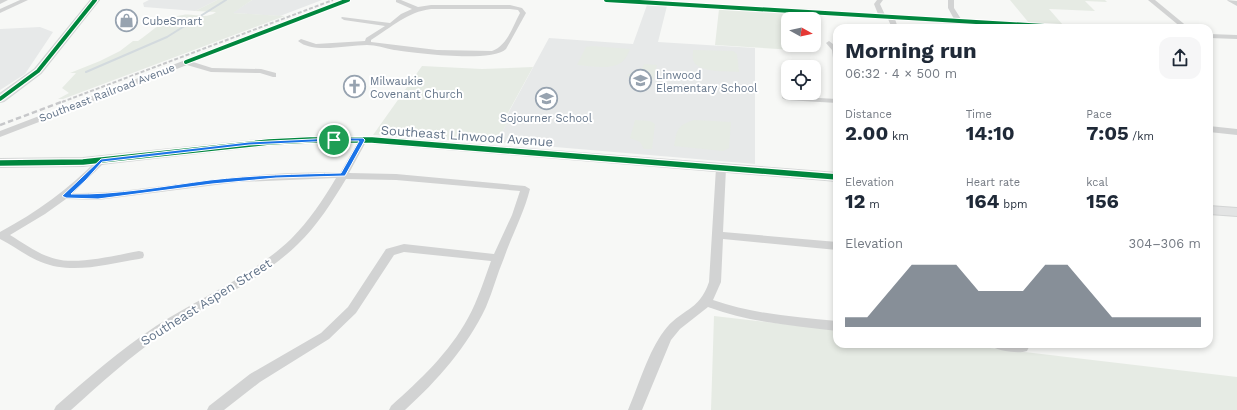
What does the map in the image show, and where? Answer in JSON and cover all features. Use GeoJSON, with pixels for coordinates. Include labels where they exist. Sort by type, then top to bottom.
{"type":"FeatureCollection","features":[{"type":"Feature","properties":{"kind":"main road"},"geometry":{"type":"LineString","coordinates":[[0,99],[38,71],[95,0]]}},
{"type":"Feature","properties":{"kind":"main road","name":"Southeast Linwood Avenue"},"geometry":{"type":"LineString","coordinates":[[0,163],[67,163],[101,161],[249,144],[310,140],[363,140],[420,142],[833,177]]}},
{"type":"Feature","properties":{"kind":"main road"},"geometry":{"type":"LineString","coordinates":[[1213,210],[1237,212]]}},
{"type":"Feature","properties":{"kind":"street"},"geometry":{"type":"LineString","coordinates":[[0,2],[5,0]]}},
{"type":"Feature","properties":{"kind":"street"},"geometry":{"type":"LineString","coordinates":[[0,11],[25,0]]}},
{"type":"Feature","properties":{"kind":"street","name":"Southeast Railroad Avenue"},"geometry":{"type":"LineString","coordinates":[[0,134],[348,0]]}},
{"type":"Feature","properties":{"kind":"street"},"geometry":{"type":"LineString","coordinates":[[451,7],[456,0]]}},
{"type":"Feature","properties":{"kind":"street"},"geometry":{"type":"LineString","coordinates":[[510,7],[516,0]]}},
{"type":"Feature","properties":{"kind":"street"},"geometry":{"type":"LineString","coordinates":[[606,0],[996,24]]}},
{"type":"Feature","properties":{"kind":"street"},"geometry":{"type":"LineString","coordinates":[[757,0],[757,9]]}},
{"type":"Feature","properties":{"kind":"street"},"geometry":{"type":"LineString","coordinates":[[880,0],[877,4],[882,16]]}},
{"type":"Feature","properties":{"kind":"street"},"geometry":{"type":"LineString","coordinates":[[951,0],[951,8],[959,21]]}},
{"type":"Feature","properties":{"kind":"street"},"geometry":{"type":"LineString","coordinates":[[1151,0],[1181,24]]}},
{"type":"Feature","properties":{"kind":"street"},"geometry":{"type":"LineString","coordinates":[[1230,0],[1237,4]]}},
{"type":"Feature","properties":{"kind":"street"},"geometry":{"type":"LineString","coordinates":[[398,1],[417,10]]}},
{"type":"Feature","properties":{"kind":"street"},"geometry":{"type":"LineString","coordinates":[[301,41],[320,46],[368,43],[383,46],[455,53],[493,53],[502,50],[523,13],[520,9],[510,7],[451,7],[417,10],[403,15],[392,25],[373,35],[368,39],[368,43]]}},
{"type":"Feature","properties":{"kind":"street"},"geometry":{"type":"LineString","coordinates":[[891,17],[894,24]]}},
{"type":"Feature","properties":{"kind":"street"},"geometry":{"type":"LineString","coordinates":[[344,18],[392,25]]}},
{"type":"Feature","properties":{"kind":"street"},"geometry":{"type":"LineString","coordinates":[[1213,36],[1237,37]]}},
{"type":"Feature","properties":{"kind":"street"},"geometry":{"type":"LineString","coordinates":[[829,42],[833,47]]}},
{"type":"Feature","properties":{"kind":"street"},"geometry":{"type":"LineString","coordinates":[[186,62],[211,70],[261,71],[273,75]]}},
{"type":"Feature","properties":{"kind":"street"},"geometry":{"type":"LineString","coordinates":[[820,100],[833,101]]}},
{"type":"Feature","properties":{"kind":"street"},"geometry":{"type":"LineString","coordinates":[[1213,129],[1237,132]]}},
{"type":"Feature","properties":{"kind":"street","name":"Southeast Aspen Street"},"geometry":{"type":"LineString","coordinates":[[61,410],[112,365],[159,330],[235,286],[272,261],[294,242],[310,225],[343,175],[363,140]]}},
{"type":"Feature","properties":{"kind":"street"},"geometry":{"type":"LineString","coordinates":[[1,235],[36,216],[66,196],[101,161]]}},
{"type":"Feature","properties":{"kind":"street"},"geometry":{"type":"LineString","coordinates":[[635,410],[665,339],[675,326],[695,313],[712,294],[715,282],[718,235],[720,168]]}},
{"type":"Feature","properties":{"kind":"street"},"geometry":{"type":"LineString","coordinates":[[66,196],[98,197],[212,182],[268,177],[343,175],[396,177],[525,190],[480,306],[457,346],[438,370],[396,410]]}},
{"type":"Feature","properties":{"kind":"street"},"geometry":{"type":"LineString","coordinates":[[1,235],[48,261],[61,264],[74,264],[139,255]]}},
{"type":"Feature","properties":{"kind":"street"},"geometry":{"type":"LineString","coordinates":[[718,235],[833,246]]}},
{"type":"Feature","properties":{"kind":"street"},"geometry":{"type":"LineString","coordinates":[[214,410],[232,394],[255,378],[325,336],[352,310],[390,252],[404,248],[498,258]]}},
{"type":"Feature","properties":{"kind":"street"},"geometry":{"type":"LineString","coordinates":[[706,302],[735,312],[833,325]]}},
{"type":"Feature","properties":{"kind":"shaded area"},"geometry":{"type":"Polygon","coordinates":[[[149,0],[217,0],[195,11],[144,7],[143,3],[149,0]]]}},
{"type":"Feature","properties":{"kind":"shaded area"},"geometry":{"type":"Polygon","coordinates":[[[217,0],[252,0],[233,13],[285,16],[63,99],[58,99],[69,93],[62,88],[76,73],[70,73],[120,51],[133,41],[138,41],[159,25],[177,16],[208,16],[216,12],[195,11],[217,0]]]}},
{"type":"Feature","properties":{"kind":"shaded area"},"geometry":{"type":"Polygon","coordinates":[[[252,0],[322,0],[280,16],[232,13],[252,0]]]}},
{"type":"Feature","properties":{"kind":"shaded area"},"geometry":{"type":"Polygon","coordinates":[[[1010,0],[1105,0],[1107,2],[1085,1],[1095,11],[1049,9],[1062,24],[1029,23],[1010,0]]]}},
{"type":"Feature","properties":{"kind":"shaded area","name":"Linwood Elementary School"},"geometry":{"type":"Polygon","coordinates":[[[647,5],[667,6],[658,42],[755,48],[755,164],[496,142],[508,121],[504,121],[549,38],[633,44],[647,5]]]}},
{"type":"Feature","properties":{"kind":"shaded area"},"geometry":{"type":"Polygon","coordinates":[[[719,9],[781,12],[781,49],[715,45],[719,9]]]}},
{"type":"Feature","properties":{"kind":"shaded area"},"geometry":{"type":"Polygon","coordinates":[[[40,27],[53,32],[25,74],[0,90],[0,29],[40,27]]]}},
{"type":"Feature","properties":{"kind":"shaded area"},"geometry":{"type":"Polygon","coordinates":[[[592,46],[630,49],[624,60],[614,66],[602,67],[577,65],[586,47],[592,46]]]}},
{"type":"Feature","properties":{"kind":"shaded area"},"geometry":{"type":"Polygon","coordinates":[[[693,50],[733,51],[737,54],[739,72],[708,70],[697,66],[693,61],[693,50]]]}},
{"type":"Feature","properties":{"kind":"shaded area"},"geometry":{"type":"Polygon","coordinates":[[[644,64],[657,65],[653,80],[642,84],[627,75],[642,69],[644,64]]]}},
{"type":"Feature","properties":{"kind":"shaded area"},"geometry":{"type":"Polygon","coordinates":[[[422,66],[482,69],[533,67],[504,120],[508,121],[496,143],[373,135],[422,66]]]}},
{"type":"Feature","properties":{"kind":"shaded area"},"geometry":{"type":"Polygon","coordinates":[[[635,120],[650,121],[655,124],[652,149],[644,149],[640,142],[630,138],[635,120]]]}},
{"type":"Feature","properties":{"kind":"shaded area"},"geometry":{"type":"Polygon","coordinates":[[[694,120],[731,122],[729,148],[723,151],[674,146],[677,132],[681,126],[694,120]]]}},
{"type":"Feature","properties":{"kind":"shaded area"},"geometry":{"type":"Polygon","coordinates":[[[714,316],[833,330],[833,348],[990,348],[1237,377],[1237,410],[711,410],[714,316]]]}},
{"type":"Feature","properties":{"kind":"waterway"},"geometry":{"type":"LineString","coordinates":[[86,72],[167,37],[226,0]]}},
{"type":"Feature","properties":{"kind":"railway"},"geometry":{"type":"LineString","coordinates":[[62,102],[333,0]]}},
{"type":"Feature","properties":{"kind":"railway"},"geometry":{"type":"LineString","coordinates":[[0,125],[64,101]]}},
{"type":"Feature","properties":{"kind":"cycle path"},"geometry":{"type":"LineString","coordinates":[[0,99],[38,71],[95,0]]}},
{"type":"Feature","properties":{"kind":"cycle path"},"geometry":{"type":"LineString","coordinates":[[186,62],[348,0]]}},
{"type":"Feature","properties":{"kind":"cycle path"},"geometry":{"type":"LineString","coordinates":[[606,0],[1010,24]]}},
{"type":"Feature","properties":{"kind":"cycle path"},"geometry":{"type":"LineString","coordinates":[[0,163],[83,162],[269,142],[310,140],[372,140],[833,177]]}},
{"type":"Feature","properties":{"kind":"place","name":"CubeSmart"},"geometry":{"type":"Point","coordinates":[126,21]}},
{"type":"Feature","properties":{"kind":"place","name":"Linwood Elementary School"},"geometry":{"type":"Point","coordinates":[640,81]}},
{"type":"Feature","properties":{"kind":"place","name":"Milwaukie Covenant Church"},"geometry":{"type":"Point","coordinates":[355,87]}},
{"type":"Feature","properties":{"kind":"place","name":"Sojourner School"},"geometry":{"type":"Point","coordinates":[546,98]}},
{"type":"Feature","properties":{"kind":"route"},"geometry":{"type":"LineString","coordinates":[[297,140],[334,140],[363,140],[343,175],[276,176],[212,182],[98,197],[66,196],[101,161],[249,144],[297,140]]}}]}
